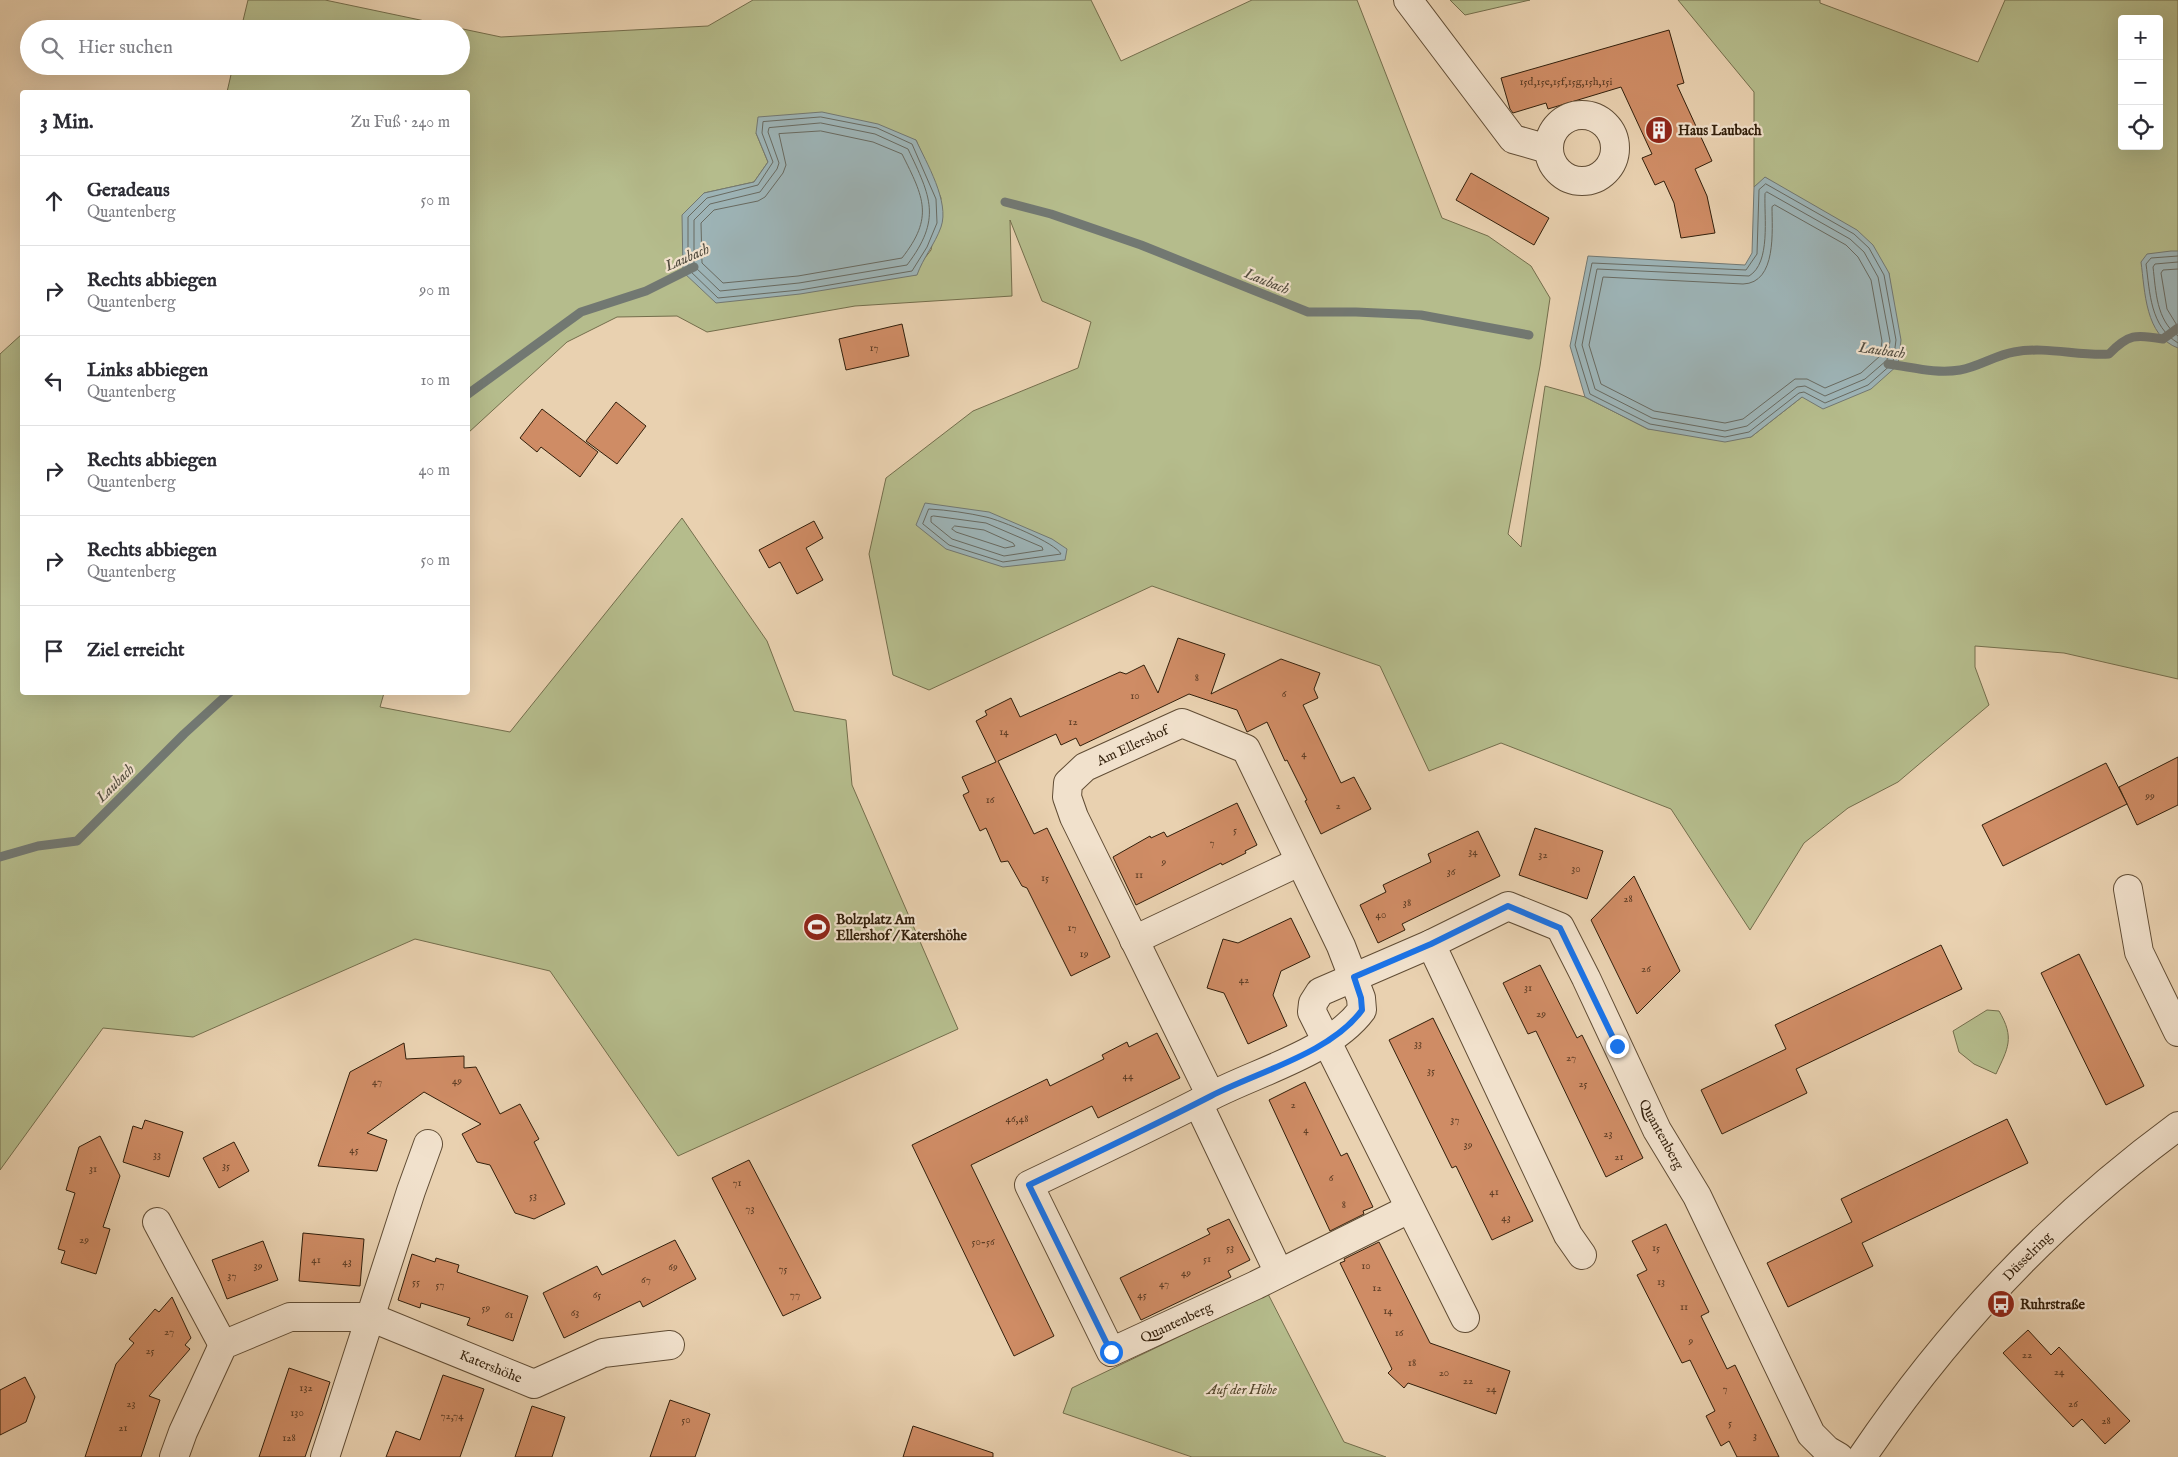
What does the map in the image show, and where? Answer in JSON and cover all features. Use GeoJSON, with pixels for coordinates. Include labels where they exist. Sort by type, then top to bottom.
{"type":"FeatureCollection","features":[{"type":"Feature","properties":{"kind":"street"},"geometry":{"type":"LineString","coordinates":[[1408,0],[1513,139],[1548,149]]}},
{"type":"Feature","properties":{"kind":"street","name":"Am Ellershof"},"geometry":{"type":"LineString","coordinates":[[1205,1100],[1134,940],[1074,817],[1067,797],[1068,783],[1085,767],[1182,723],[1246,749],[1354,977]]}},
{"type":"Feature","properties":{"kind":"street"},"geometry":{"type":"LineString","coordinates":[[1134,940],[1299,862]]}},
{"type":"Feature","properties":{"kind":"street"},"geometry":{"type":"LineString","coordinates":[[2128,889],[2139,952],[2178,1032]]}},
{"type":"Feature","properties":{"kind":"street","name":"Quantenberg"},"geometry":{"type":"LineString","coordinates":[[1327,1042],[1312,1012],[1313,1003],[1320,992],[1431,944],[1508,906],[1560,928],[1586,978],[1657,1130],[1697,1196],[1812,1434],[1826,1450],[1839,1457]]}},
{"type":"Feature","properties":{"kind":"street"},"geometry":{"type":"LineString","coordinates":[[1431,944],[1568,1235],[1582,1255]]}},
{"type":"Feature","properties":{"kind":"street","name":"Quantenberg"},"geometry":{"type":"LineString","coordinates":[[1354,977],[1361,998],[1362,1010],[1356,1019],[1327,1042],[1029,1185],[1111,1352],[1409,1209]]}},
{"type":"Feature","properties":{"kind":"street"},"geometry":{"type":"LineString","coordinates":[[1327,1042],[1465,1318]]}},
{"type":"Feature","properties":{"kind":"street"},"geometry":{"type":"LineString","coordinates":[[1205,1100],[1279,1273]]}},
{"type":"Feature","properties":{"kind":"street","name":"Düsselring"},"geometry":{"type":"LineString","coordinates":[[1862,1457],[1937,1354],[2009,1273],[2121,1169],[2178,1126]]}},
{"type":"Feature","properties":{"kind":"street"},"geometry":{"type":"LineString","coordinates":[[325,1457],[428,1144]]}},
{"type":"Feature","properties":{"kind":"street"},"geometry":{"type":"LineString","coordinates":[[157,1222],[223,1345],[183,1432],[174,1457]]}},
{"type":"Feature","properties":{"kind":"street","name":"Katershöhe"},"geometry":{"type":"LineString","coordinates":[[223,1345],[290,1317],[370,1317],[534,1384],[603,1353],[670,1345]]}},
{"type":"Feature","properties":{"kind":"green space"},"geometry":{"type":"Polygon","coordinates":[[[248,0],[325,0],[420,20],[243,20],[248,0]]]}},
{"type":"Feature","properties":{"kind":"green space"},"geometry":{"type":"Polygon","coordinates":[[[753,0],[1091,0],[1121,61],[1252,0],[1357,0],[1442,218],[1488,236],[1531,266],[1550,298],[1540,366],[1508,534],[1521,547],[1545,386],[1585,397],[1648,429],[1751,437],[1802,397],[1892,301],[1889,273],[1766,178],[1754,187],[1754,92],[1678,0],[1820,0],[1820,3],[1978,62],[2005,0],[2178,0],[2178,679],[2064,653],[1975,646],[1975,667],[1989,705],[1898,782],[1848,808],[1804,843],[1750,930],[1671,809],[1501,743],[1429,771],[1380,666],[1152,586],[929,690],[893,675],[869,554],[886,478],[973,411],[1078,368],[1091,322],[1042,301],[1010,220],[1012,296],[855,306],[707,332],[677,316],[617,317],[567,342],[470,431],[470,90],[227,90],[231,75],[470,75],[470,30],[501,37],[708,26],[753,0]],[[756,133],[768,162],[754,182],[704,193],[682,215],[916,275],[921,263],[931,250],[941,198],[916,140],[756,133]]]}},
{"type":"Feature","properties":{"kind":"green space"},"geometry":{"type":"Polygon","coordinates":[[[1450,0],[1530,0],[1465,15],[1450,0]]]}},
{"type":"Feature","properties":{"kind":"green space"},"geometry":{"type":"Polygon","coordinates":[[[20,336],[20,695],[383,695],[380,707],[510,732],[682,518],[767,641],[794,711],[846,720],[852,785],[958,1029],[678,1156],[550,971],[415,939],[193,1037],[103,1028],[0,1170],[0,354],[20,336]]]}},
{"type":"Feature","properties":{"kind":"green space"},"geometry":{"type":"Polygon","coordinates":[[[1987,1010],[1999,1011],[2004,1020],[2008,1036],[2004,1057],[1996,1074],[1974,1064],[1959,1052],[1953,1031],[1987,1010]]]}},
{"type":"Feature","properties":{"kind":"green space","name":"Auf der Höhe"},"geometry":{"type":"Polygon","coordinates":[[[1268,1294],[1344,1442],[1386,1457],[1192,1457],[1063,1413],[1072,1388],[1268,1294]]]}},
{"type":"Feature","properties":{"kind":"water"},"geometry":{"type":"Polygon","coordinates":[[[822,112],[878,124],[916,140],[936,182],[940,194],[943,217],[941,227],[917,275],[800,294],[716,303],[683,272],[682,215],[704,193],[754,182],[768,162],[756,133],[758,117],[822,112]]]}},
{"type":"Feature","properties":{"kind":"water"},"geometry":{"type":"Polygon","coordinates":[[[1765,177],[1857,230],[1873,245],[1889,273],[1901,340],[1898,365],[1871,389],[1823,409],[1802,397],[1751,437],[1725,442],[1648,429],[1585,397],[1570,346],[1588,256],[1745,265],[1752,253],[1754,187],[1765,177]]]}},
{"type":"Feature","properties":{"kind":"water"},"geometry":{"type":"Polygon","coordinates":[[[2178,251],[2178,348],[2167,342],[2159,334],[2153,323],[2146,299],[2141,262],[2147,254],[2178,251]]]}},
{"type":"Feature","properties":{"kind":"water"},"geometry":{"type":"Polygon","coordinates":[[[925,503],[989,512],[1052,539],[1067,549],[1065,560],[1003,567],[946,549],[916,525],[925,503]]]}},
{"type":"Feature","properties":{"kind":"building"},"geometry":{"type":"Polygon","coordinates":[[[1669,30],[1684,83],[1677,85],[1712,161],[1695,169],[1707,196],[1715,233],[1681,238],[1674,203],[1664,181],[1655,185],[1642,158],[1652,154],[1621,87],[1548,109],[1546,103],[1513,113],[1510,109],[1501,78],[1669,30]]]}},
{"type":"Feature","properties":{"kind":"building"},"geometry":{"type":"Polygon","coordinates":[[[1471,173],[1549,218],[1534,245],[1456,200],[1471,173]]]}},
{"type":"Feature","properties":{"kind":"building"},"geometry":{"type":"Polygon","coordinates":[[[902,324],[909,356],[846,370],[839,339],[902,324]]]}},
{"type":"Feature","properties":{"kind":"building"},"geometry":{"type":"Polygon","coordinates":[[[616,402],[646,426],[617,464],[586,441],[616,402]]]}},
{"type":"Feature","properties":{"kind":"building"},"geometry":{"type":"Polygon","coordinates":[[[542,409],[598,452],[580,477],[541,447],[537,452],[520,438],[542,409]]]}},
{"type":"Feature","properties":{"kind":"building"},"geometry":{"type":"Polygon","coordinates":[[[814,521],[823,538],[806,548],[823,580],[797,594],[780,562],[769,568],[759,550],[814,521]]]}},
{"type":"Feature","properties":{"kind":"building"},"geometry":{"type":"Polygon","coordinates":[[[1178,638],[1225,654],[1211,694],[1281,659],[1320,673],[1314,689],[1318,698],[1303,705],[1341,783],[1354,777],[1371,809],[1321,834],[1305,801],[1307,800],[1287,760],[1285,761],[1267,722],[1247,732],[1237,710],[1189,694],[1080,746],[1076,738],[1061,745],[1056,734],[998,761],[1034,834],[1047,828],[1110,957],[1071,976],[1027,888],[1022,886],[1008,861],[1001,862],[986,828],[980,831],[963,795],[969,792],[962,777],[996,762],[976,721],[987,715],[985,711],[1011,698],[1020,717],[1120,672],[1126,674],[1144,665],[1158,693],[1178,638]]]}},
{"type":"Feature","properties":{"kind":"building"},"geometry":{"type":"Polygon","coordinates":[[[2178,757],[2178,805],[2137,825],[2119,787],[2178,757]]]}},
{"type":"Feature","properties":{"kind":"building"},"geometry":{"type":"Polygon","coordinates":[[[2106,763],[2127,804],[2003,866],[1982,825],[2106,763]]]}},
{"type":"Feature","properties":{"kind":"building"},"geometry":{"type":"Polygon","coordinates":[[[1237,803],[1257,845],[1222,865],[1221,863],[1136,905],[1113,857],[1150,836],[1151,838],[1164,832],[1167,837],[1237,803]]]}},
{"type":"Feature","properties":{"kind":"building"},"geometry":{"type":"Polygon","coordinates":[[[1535,828],[1603,851],[1587,899],[1519,875],[1535,828]]]}},
{"type":"Feature","properties":{"kind":"building"},"geometry":{"type":"Polygon","coordinates":[[[1478,831],[1500,876],[1402,924],[1405,930],[1378,943],[1360,905],[1386,892],[1383,885],[1431,862],[1428,854],[1478,831]]]}},
{"type":"Feature","properties":{"kind":"building"},"geometry":{"type":"Polygon","coordinates":[[[1634,876],[1680,971],[1637,1014],[1591,920],[1634,876]]]}},
{"type":"Feature","properties":{"kind":"building"},"geometry":{"type":"Polygon","coordinates":[[[1291,918],[1310,957],[1281,971],[1273,995],[1287,1026],[1248,1044],[1224,993],[1207,988],[1223,939],[1238,943],[1291,918]]]}},
{"type":"Feature","properties":{"kind":"building"},"geometry":{"type":"Polygon","coordinates":[[[1941,945],[1962,989],[1796,1069],[1807,1093],[1722,1134],[1701,1090],[1786,1049],[1775,1025],[1941,945]]]}},
{"type":"Feature","properties":{"kind":"building"},"geometry":{"type":"Polygon","coordinates":[[[2079,954],[2144,1086],[2106,1105],[2041,973],[2079,954]]]}},
{"type":"Feature","properties":{"kind":"building"},"geometry":{"type":"Polygon","coordinates":[[[1540,965],[1577,1038],[1582,1035],[1643,1158],[1606,1177],[1536,1031],[1528,1034],[1503,983],[1540,965]]]}},
{"type":"Feature","properties":{"kind":"building"},"geometry":{"type":"Polygon","coordinates":[[[1433,1018],[1533,1221],[1492,1240],[1456,1166],[1452,1168],[1389,1040],[1433,1018]]]}},
{"type":"Feature","properties":{"kind":"building"},"geometry":{"type":"Polygon","coordinates":[[[1157,1033],[1180,1078],[1098,1118],[1092,1106],[971,1165],[1054,1336],[1014,1356],[912,1145],[1047,1079],[1050,1086],[1104,1059],[1102,1055],[1127,1042],[1129,1047],[1157,1033]]]}},
{"type":"Feature","properties":{"kind":"building"},"geometry":{"type":"Polygon","coordinates":[[[404,1043],[406,1059],[464,1056],[464,1068],[476,1067],[500,1114],[520,1104],[539,1139],[534,1142],[565,1204],[534,1219],[515,1213],[490,1165],[477,1162],[462,1134],[481,1124],[424,1092],[367,1133],[387,1140],[377,1171],[318,1166],[350,1072],[404,1043]]]}},
{"type":"Feature","properties":{"kind":"building"},"geometry":{"type":"Polygon","coordinates":[[[1305,1082],[1341,1156],[1347,1153],[1373,1207],[1363,1211],[1364,1214],[1330,1231],[1269,1100],[1305,1082]]]}},
{"type":"Feature","properties":{"kind":"building"},"geometry":{"type":"Polygon","coordinates":[[[2007,1119],[2028,1163],[1862,1243],[1873,1266],[1788,1307],[1767,1263],[1852,1222],[1841,1199],[2007,1119]]]}},
{"type":"Feature","properties":{"kind":"building"},"geometry":{"type":"Polygon","coordinates":[[[145,1120],[183,1132],[169,1177],[123,1162],[133,1126],[142,1129],[145,1120]]]}},
{"type":"Feature","properties":{"kind":"building"},"geometry":{"type":"Polygon","coordinates":[[[100,1136],[120,1176],[103,1227],[110,1229],[96,1274],[61,1263],[65,1251],[58,1249],[75,1193],[66,1190],[79,1147],[100,1136]]]}},
{"type":"Feature","properties":{"kind":"building"},"geometry":{"type":"Polygon","coordinates":[[[234,1142],[249,1171],[219,1188],[203,1158],[234,1142]]]}},
{"type":"Feature","properties":{"kind":"building"},"geometry":{"type":"Polygon","coordinates":[[[749,1160],[821,1298],[783,1316],[712,1178],[749,1160]]]}},
{"type":"Feature","properties":{"kind":"building"},"geometry":{"type":"Polygon","coordinates":[[[1229,1219],[1250,1260],[1228,1271],[1231,1277],[1141,1320],[1120,1278],[1210,1234],[1207,1229],[1229,1219]]]}},
{"type":"Feature","properties":{"kind":"building"},"geometry":{"type":"Polygon","coordinates":[[[1666,1224],[1709,1312],[1701,1316],[1727,1369],[1735,1365],[1779,1457],[1737,1457],[1729,1441],[1721,1446],[1706,1416],[1715,1411],[1690,1360],[1682,1363],[1637,1275],[1647,1270],[1632,1241],[1666,1224]]]}},
{"type":"Feature","properties":{"kind":"building"},"geometry":{"type":"Polygon","coordinates":[[[303,1233],[364,1239],[360,1286],[299,1281],[303,1233]]]}},
{"type":"Feature","properties":{"kind":"building"},"geometry":{"type":"Polygon","coordinates":[[[675,1240],[696,1279],[643,1307],[640,1301],[564,1338],[543,1293],[597,1266],[602,1275],[675,1240]]]}},
{"type":"Feature","properties":{"kind":"building"},"geometry":{"type":"Polygon","coordinates":[[[263,1241],[278,1280],[227,1299],[212,1260],[263,1241]]]}},
{"type":"Feature","properties":{"kind":"building"},"geometry":{"type":"Polygon","coordinates":[[[1379,1242],[1430,1343],[1510,1371],[1496,1414],[1408,1383],[1404,1388],[1388,1373],[1392,1369],[1340,1263],[1345,1261],[1344,1259],[1379,1242]]]}},
{"type":"Feature","properties":{"kind":"building"},"geometry":{"type":"Polygon","coordinates":[[[412,1254],[435,1262],[436,1258],[459,1265],[457,1272],[528,1296],[513,1341],[467,1325],[470,1318],[421,1303],[420,1308],[398,1300],[412,1254]]]}},
{"type":"Feature","properties":{"kind":"building"},"geometry":{"type":"Polygon","coordinates":[[[172,1297],[191,1338],[185,1345],[190,1349],[149,1396],[160,1400],[141,1457],[85,1457],[116,1364],[134,1343],[129,1339],[155,1309],[159,1312],[172,1297]]]}},
{"type":"Feature","properties":{"kind":"building"},"geometry":{"type":"Polygon","coordinates":[[[2028,1330],[2051,1355],[2059,1347],[2130,1421],[2105,1444],[2082,1419],[2073,1427],[2003,1353],[2028,1330]]]}},
{"type":"Feature","properties":{"kind":"building"},"geometry":{"type":"Polygon","coordinates":[[[289,1368],[330,1382],[322,1407],[305,1457],[259,1457],[289,1368]]]}},
{"type":"Feature","properties":{"kind":"building"},"geometry":{"type":"Polygon","coordinates":[[[443,1375],[484,1389],[460,1457],[386,1457],[396,1431],[420,1440],[443,1375]]]}},
{"type":"Feature","properties":{"kind":"building"},"geometry":{"type":"Polygon","coordinates":[[[25,1377],[35,1397],[26,1422],[0,1435],[0,1390],[25,1377]]]}},
{"type":"Feature","properties":{"kind":"building"},"geometry":{"type":"Polygon","coordinates":[[[670,1400],[710,1414],[695,1457],[650,1457],[670,1400]]]}},
{"type":"Feature","properties":{"kind":"building"},"geometry":{"type":"Polygon","coordinates":[[[532,1406],[565,1417],[552,1457],[515,1457],[532,1406]]]}},
{"type":"Feature","properties":{"kind":"building"},"geometry":{"type":"Polygon","coordinates":[[[913,1426],[993,1453],[993,1457],[903,1457],[913,1426]]]}},
{"type":"Feature","properties":{"kind":"waterway","name":"Laubach"},"geometry":{"type":"LineString","coordinates":[[1005,202],[1051,214],[1141,245],[1308,312],[1421,315],[1529,335]]}},
{"type":"Feature","properties":{"kind":"waterway","name":"Laubach"},"geometry":{"type":"LineString","coordinates":[[470,393],[581,312],[646,291],[694,267]]}},
{"type":"Feature","properties":{"kind":"waterway","name":"Laubach"},"geometry":{"type":"LineString","coordinates":[[1888,364],[1933,371],[1951,371],[2026,350],[2109,354],[2127,339],[2139,336],[2163,339],[2178,328]]}},
{"type":"Feature","properties":{"kind":"waterway","name":"Laubach"},"geometry":{"type":"LineString","coordinates":[[0,857],[38,846],[77,841],[184,734],[227,695]]}},
{"type":"Feature","properties":{"kind":"place","name":"Haus Laubach"},"geometry":{"type":"Point","coordinates":[1659,130]}},
{"type":"Feature","properties":{"kind":"place","name":"Bolzplatz Am Ellershof / Katershöhe"},"geometry":{"type":"Point","coordinates":[817,927]}},
{"type":"Feature","properties":{"kind":"place","name":"Ruhrstraße"},"geometry":{"type":"Point","coordinates":[2001,1304]}},
{"type":"Feature","properties":{"kind":"route"},"geometry":{"type":"LineString","coordinates":[[1111,1352],[1029,1185],[1211,1096],[1327,1042],[1356,1019],[1362,1010],[1361,998],[1354,977],[1431,944],[1508,906],[1560,928],[1586,978],[1617,1046]]}}]}
